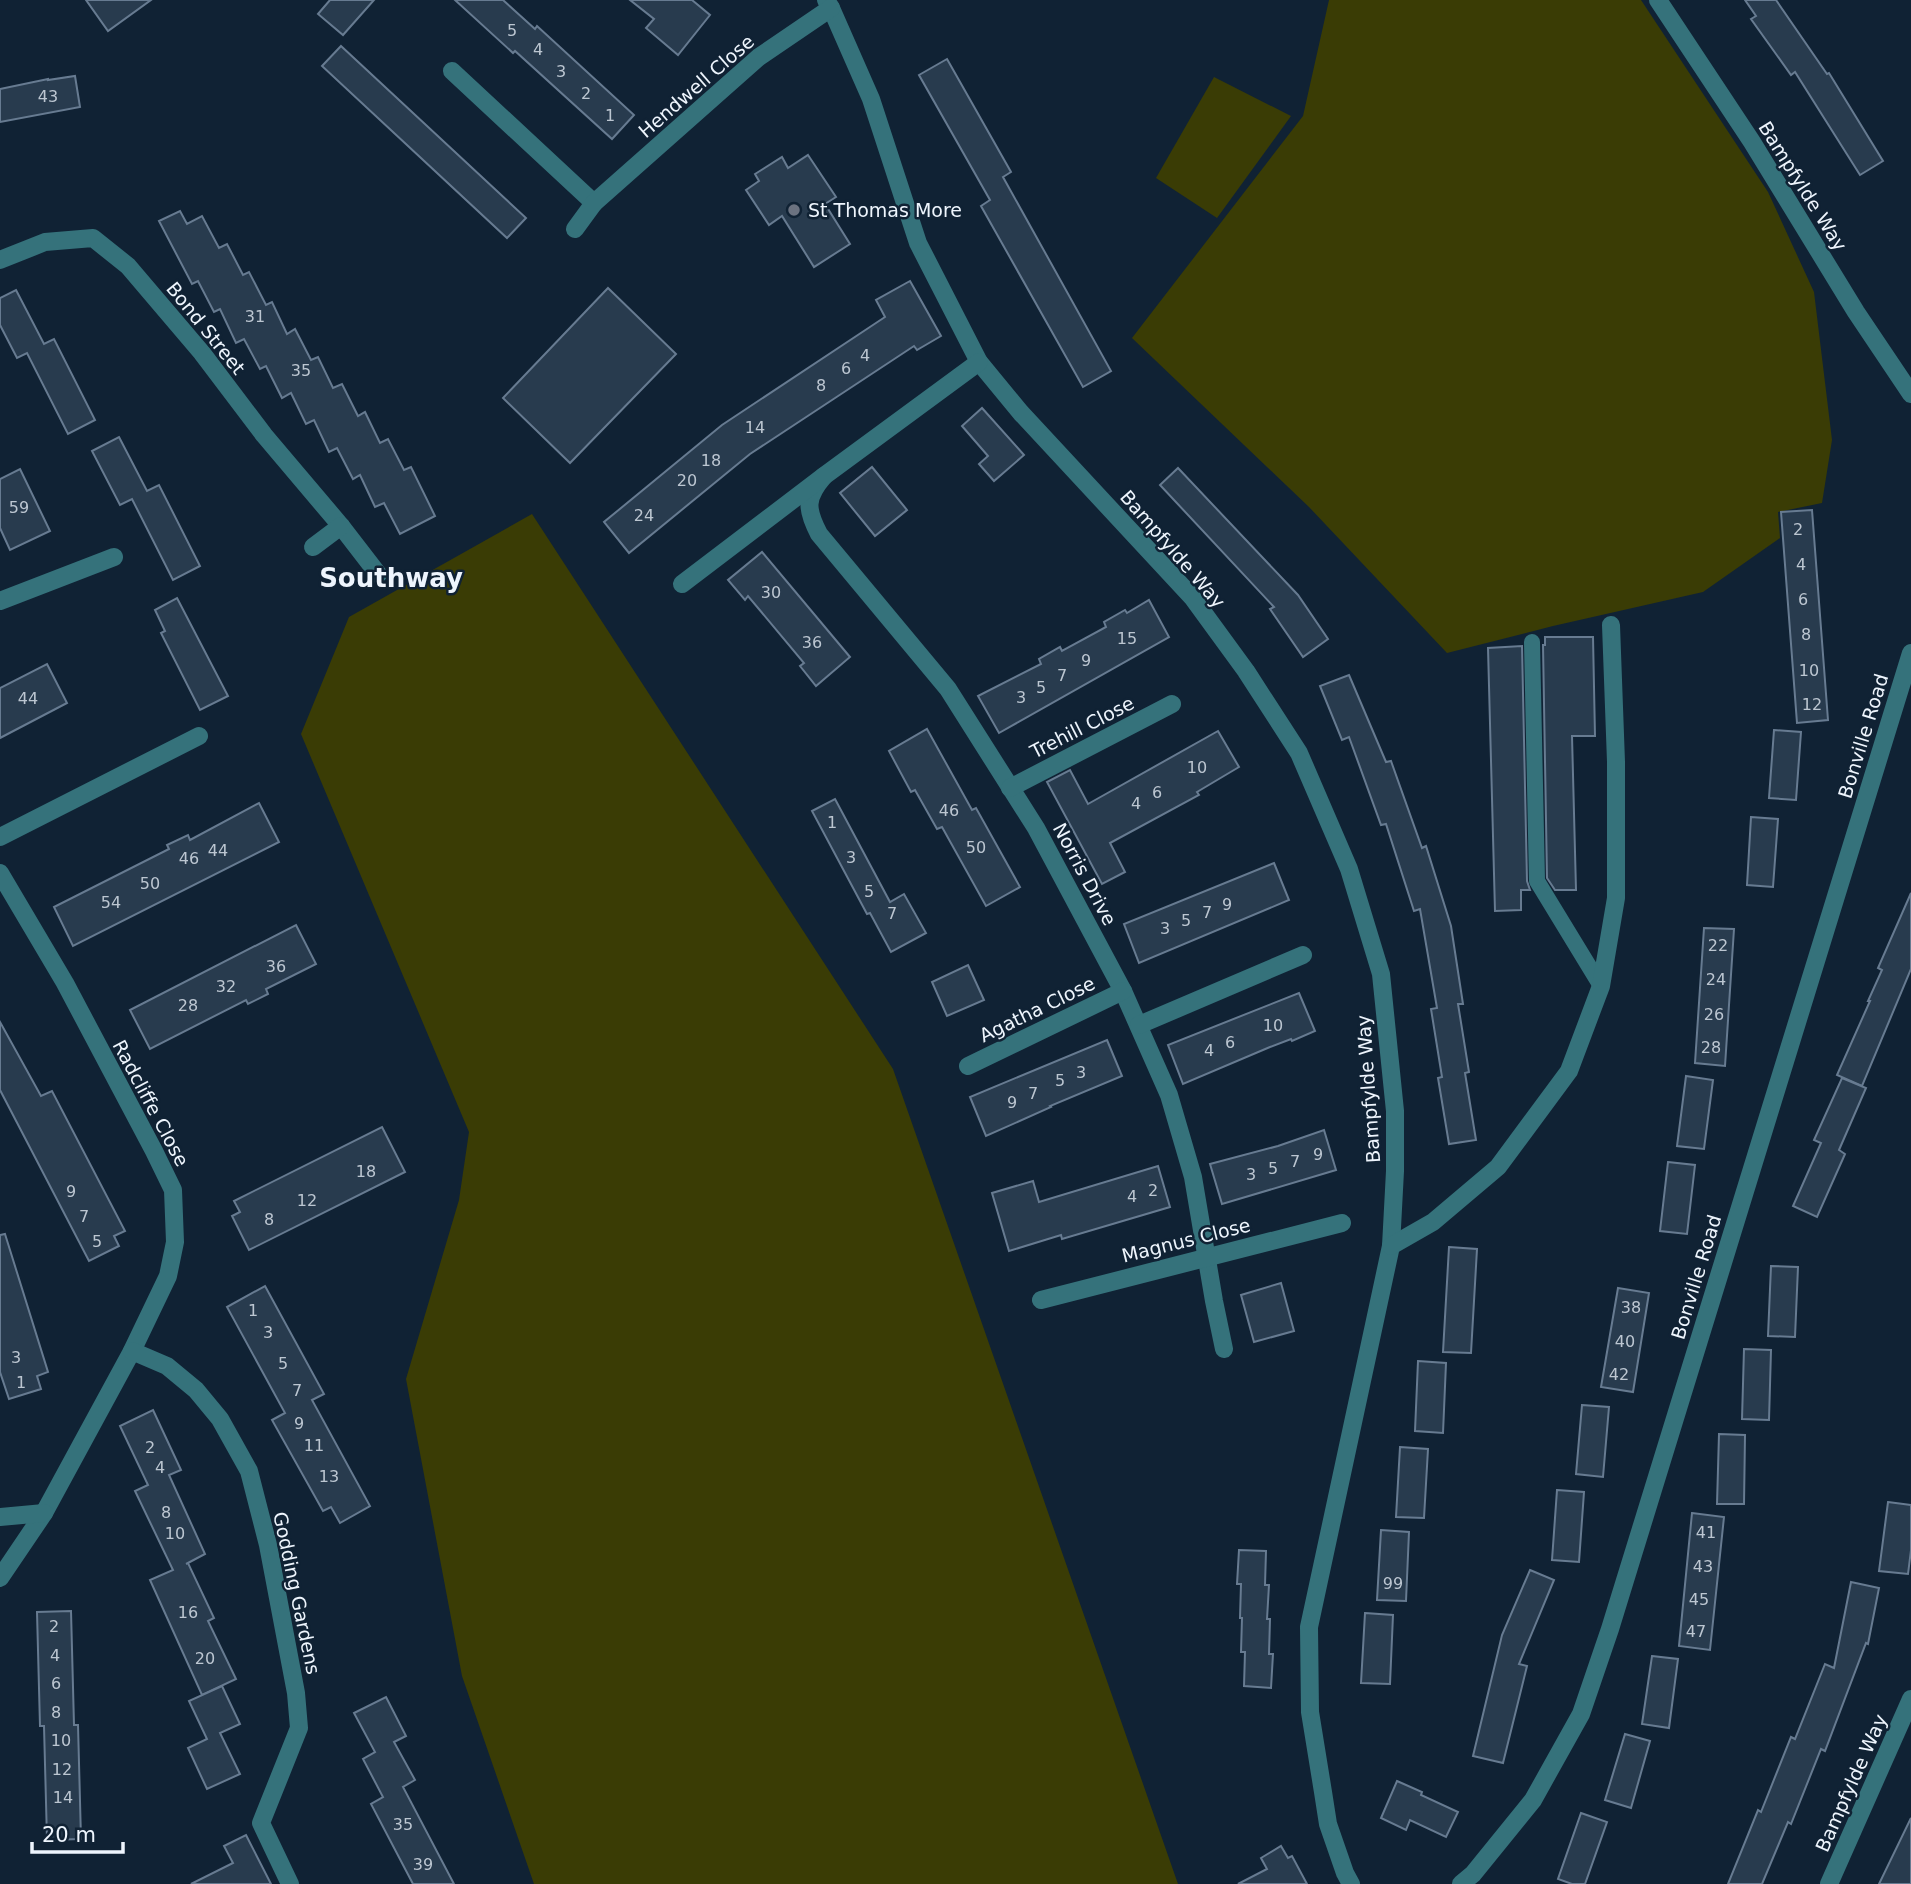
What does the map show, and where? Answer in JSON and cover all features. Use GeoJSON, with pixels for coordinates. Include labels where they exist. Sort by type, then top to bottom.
{"type":"FeatureCollection","features":[{"type":"Feature","properties":{"kind":"street","name":"Bampfylde Way"},"geometry":{"type":"LineString","coordinates":[[1658,0],[1752,142],[1856,312],[1911,394]]}},
{"type":"Feature","properties":{"kind":"street","name":"Bampfylde Way"},"geometry":{"type":"LineString","coordinates":[[829,4],[872,99],[918,243],[979,362],[1021,413],[1192,597],[1246,671],[1299,753],[1349,869],[1381,974],[1395,1111],[1391,1247],[1309,1627],[1310,1712],[1328,1824],[1351,1884]]}},
{"type":"Feature","properties":{"kind":"street","name":"Hendwell Close"},"geometry":{"type":"LineString","coordinates":[[575,229],[594,204],[759,57],[829,4]]}},
{"type":"Feature","properties":{"kind":"street"},"geometry":{"type":"LineString","coordinates":[[452,71],[594,204]]}},
{"type":"Feature","properties":{"kind":"street","name":"Bond Street"},"geometry":{"type":"LineString","coordinates":[[0,260],[44,242],[93,238],[128,266],[202,353],[264,436],[341,526],[377,574]]}},
{"type":"Feature","properties":{"kind":"street","name":"Norris Drive"},"geometry":{"type":"LineString","coordinates":[[682,584],[979,362]]}},
{"type":"Feature","properties":{"kind":"street","name":"Norris Drive"},"geometry":{"type":"LineString","coordinates":[[824,476],[809,501],[812,520],[819,534],[948,689],[1036,828],[1123,990],[1169,1096],[1193,1177],[1224,1349]]}},
{"type":"Feature","properties":{"kind":"street"},"geometry":{"type":"LineString","coordinates":[[313,547],[341,526]]}},
{"type":"Feature","properties":{"kind":"street"},"geometry":{"type":"LineString","coordinates":[[0,601],[114,557]]}},
{"type":"Feature","properties":{"kind":"street"},"geometry":{"type":"LineString","coordinates":[[1391,1247],[1433,1222],[1499,1167],[1569,1071],[1601,986],[1616,905],[1616,762],[1611,625]]}},
{"type":"Feature","properties":{"kind":"street","name":"Bonville Road"},"geometry":{"type":"LineString","coordinates":[[1461,1884],[1473,1874],[1533,1800],[1581,1714],[1610,1629],[1911,653]]}},
{"type":"Feature","properties":{"kind":"street","name":"Trehill Close"},"geometry":{"type":"LineString","coordinates":[[1010,788],[1172,704]]}},
{"type":"Feature","properties":{"kind":"street"},"geometry":{"type":"LineString","coordinates":[[0,837],[199,736]]}},
{"type":"Feature","properties":{"kind":"street","name":"Radcliffe Close"},"geometry":{"type":"LineString","coordinates":[[0,873],[65,983],[173,1190],[175,1242],[168,1276],[132,1351],[44,1513],[0,1578]]}},
{"type":"Feature","properties":{"kind":"street"},"geometry":{"type":"LineString","coordinates":[[1139,1026],[1303,955]]}},
{"type":"Feature","properties":{"kind":"street","name":"Agatha Close"},"geometry":{"type":"LineString","coordinates":[[968,1066],[1123,990]]}},
{"type":"Feature","properties":{"kind":"street","name":"Magnus Close"},"geometry":{"type":"LineString","coordinates":[[1041,1300],[1342,1223]]}},
{"type":"Feature","properties":{"kind":"street","name":"Godding Gardens"},"geometry":{"type":"LineString","coordinates":[[132,1351],[167,1366],[196,1390],[220,1419],[249,1471],[268,1545],[297,1704],[299,1728],[261,1824],[290,1884]]}},
{"type":"Feature","properties":{"kind":"street"},"geometry":{"type":"LineString","coordinates":[[0,1517],[44,1513]]}},
{"type":"Feature","properties":{"kind":"street","name":"Bampfylde Way"},"geometry":{"type":"LineString","coordinates":[[1829,1884],[1911,1699]]}},
{"type":"Feature","properties":{"kind":"lane"},"geometry":{"type":"LineString","coordinates":[[1532,642],[1537,881],[1601,986]]}},
{"type":"Feature","properties":{"kind":"shaded area"},"geometry":{"type":"Polygon","coordinates":[[[1329,0],[1641,0],[1768,192],[1814,292],[1832,440],[1822,503],[1778,512],[1780,538],[1703,592],[1447,653],[1309,507],[1132,338],[1303,116],[1329,0]]]}},
{"type":"Feature","properties":{"kind":"shaded area"},"geometry":{"type":"Polygon","coordinates":[[[1214,77],[1291,116],[1217,218],[1156,178],[1214,77]]]}},
{"type":"Feature","properties":{"kind":"shaded area"},"geometry":{"type":"Polygon","coordinates":[[[532,514],[893,1069],[1178,1884],[534,1884],[462,1676],[406,1379],[459,1200],[469,1132],[301,734],[349,617],[532,514]]]}},
{"type":"Feature","properties":{"kind":"building"},"geometry":{"type":"Polygon","coordinates":[[[86,0],[151,0],[108,31],[86,0]]]}},
{"type":"Feature","properties":{"kind":"building"},"geometry":{"type":"Polygon","coordinates":[[[330,0],[374,0],[343,35],[318,14],[330,0]]]}},
{"type":"Feature","properties":{"kind":"building"},"geometry":{"type":"Polygon","coordinates":[[[455,0],[503,0],[535,29],[537,26],[634,115],[612,139],[455,0]]]}},
{"type":"Feature","properties":{"kind":"building"},"geometry":{"type":"Polygon","coordinates":[[[630,0],[692,0],[710,15],[678,55],[646,28],[654,19],[630,0]]]}},
{"type":"Feature","properties":{"kind":"building"},"geometry":{"type":"Polygon","coordinates":[[[1745,0],[1776,0],[1827,74],[1829,73],[1883,161],[1860,175],[1795,72],[1791,75],[1751,19],[1756,16],[1745,0]]]}},
{"type":"Feature","properties":{"kind":"building"},"geometry":{"type":"Polygon","coordinates":[[[341,46],[526,218],[507,238],[322,66],[341,46]]]}},
{"type":"Feature","properties":{"kind":"building"},"geometry":{"type":"Polygon","coordinates":[[[947,59],[1011,172],[1003,177],[1111,371],[1083,387],[981,206],[990,200],[919,75],[947,59]]]}},
{"type":"Feature","properties":{"kind":"building"},"geometry":{"type":"Polygon","coordinates":[[[75,76],[80,107],[0,122],[0,89],[75,76]]]}},
{"type":"Feature","properties":{"kind":"building","name":"St Thomas More"},"geometry":{"type":"Polygon","coordinates":[[[808,155],[836,197],[825,204],[850,244],[814,267],[782,216],[769,225],[746,190],[759,181],[755,174],[782,157],[788,168],[808,155]]]}},
{"type":"Feature","properties":{"kind":"building"},"geometry":{"type":"Polygon","coordinates":[[[180,211],[187,224],[202,216],[219,248],[227,244],[243,275],[249,272],[266,305],[272,302],[287,334],[295,329],[311,360],[318,357],[333,388],[342,384],[358,416],[365,412],[380,443],[388,439],[404,470],[411,467],[435,516],[400,534],[384,503],[375,507],[360,475],[353,479],[337,448],[329,452],[314,420],[306,424],[291,393],[282,398],[266,366],[260,369],[244,339],[236,343],[220,309],[214,312],[198,281],[192,284],[159,221],[180,211]]]}},
{"type":"Feature","properties":{"kind":"building"},"geometry":{"type":"Polygon","coordinates":[[[910,281],[941,336],[917,350],[914,346],[750,454],[629,553],[604,522],[722,425],[885,317],[876,300],[910,281]]]}},
{"type":"Feature","properties":{"kind":"building"},"geometry":{"type":"Polygon","coordinates":[[[608,288],[676,354],[570,463],[503,398],[608,288]]]}},
{"type":"Feature","properties":{"kind":"building"},"geometry":{"type":"Polygon","coordinates":[[[16,290],[44,344],[54,339],[95,420],[68,434],[27,353],[17,358],[0,325],[0,298],[16,290]]]}},
{"type":"Feature","properties":{"kind":"building"},"geometry":{"type":"Polygon","coordinates":[[[982,408],[1024,455],[994,481],[979,464],[988,456],[962,426],[982,408]]]}},
{"type":"Feature","properties":{"kind":"building"},"geometry":{"type":"Polygon","coordinates":[[[119,437],[147,491],[159,485],[200,566],[173,580],[132,499],[120,505],[92,451],[119,437]]]}},
{"type":"Feature","properties":{"kind":"building"},"geometry":{"type":"Polygon","coordinates":[[[872,467],[907,510],[875,536],[840,493],[872,467]]]}},
{"type":"Feature","properties":{"kind":"building"},"geometry":{"type":"Polygon","coordinates":[[[1178,468],[1298,595],[1328,639],[1303,657],[1270,609],[1274,607],[1160,485],[1178,468]]]}},
{"type":"Feature","properties":{"kind":"building"},"geometry":{"type":"Polygon","coordinates":[[[20,469],[50,531],[10,550],[0,528],[0,479],[20,469]]]}},
{"type":"Feature","properties":{"kind":"building"},"geometry":{"type":"Polygon","coordinates":[[[1812,510],[1828,720],[1797,723],[1781,512],[1812,510]]]}},
{"type":"Feature","properties":{"kind":"building"},"geometry":{"type":"Polygon","coordinates":[[[762,552],[850,657],[816,686],[800,666],[804,663],[748,596],[745,600],[728,580],[762,552]]]}},
{"type":"Feature","properties":{"kind":"building"},"geometry":{"type":"Polygon","coordinates":[[[177,598],[228,696],[200,710],[161,633],[165,631],[155,610],[177,598]]]}},
{"type":"Feature","properties":{"kind":"building"},"geometry":{"type":"Polygon","coordinates":[[[1149,600],[1169,637],[999,733],[978,696],[1041,664],[1039,659],[1060,647],[1062,651],[1106,627],[1104,622],[1125,610],[1127,613],[1149,600]]]}},
{"type":"Feature","properties":{"kind":"building"},"geometry":{"type":"Polygon","coordinates":[[[1545,637],[1593,637],[1595,736],[1572,736],[1576,890],[1555,890],[1547,878],[1545,637]]]}},
{"type":"Feature","properties":{"kind":"building"},"geometry":{"type":"Polygon","coordinates":[[[1522,646],[1527,881],[1530,890],[1521,890],[1521,910],[1495,911],[1488,648],[1522,646]]]}},
{"type":"Feature","properties":{"kind":"building"},"geometry":{"type":"Polygon","coordinates":[[[47,664],[67,703],[0,738],[0,688],[47,664]]]}},
{"type":"Feature","properties":{"kind":"building"},"geometry":{"type":"Polygon","coordinates":[[[1349,675],[1386,762],[1391,761],[1422,848],[1426,846],[1451,926],[1463,1004],[1458,1004],[1469,1072],[1465,1073],[1476,1140],[1449,1144],[1438,1078],[1442,1077],[1431,1009],[1437,1008],[1420,909],[1414,911],[1386,824],[1381,825],[1349,737],[1342,740],[1320,686],[1349,675]]]}},
{"type":"Feature","properties":{"kind":"building"},"geometry":{"type":"Polygon","coordinates":[[[927,729],[972,810],[976,808],[1020,887],[986,906],[942,827],[937,829],[915,790],[911,792],[889,751],[927,729]]]}},
{"type":"Feature","properties":{"kind":"building"},"geometry":{"type":"Polygon","coordinates":[[[1774,730],[1801,732],[1796,800],[1769,798],[1774,730]]]}},
{"type":"Feature","properties":{"kind":"building"},"geometry":{"type":"Polygon","coordinates":[[[1218,731],[1239,767],[1197,792],[1199,795],[1110,843],[1125,872],[1102,884],[1047,782],[1070,770],[1088,804],[1218,731]]]}},
{"type":"Feature","properties":{"kind":"building"},"geometry":{"type":"Polygon","coordinates":[[[835,799],[890,902],[904,894],[926,933],[891,952],[870,913],[867,914],[812,811],[835,799]]]}},
{"type":"Feature","properties":{"kind":"building"},"geometry":{"type":"Polygon","coordinates":[[[259,803],[279,842],[73,946],[54,907],[169,849],[167,845],[188,835],[190,840],[259,803]]]}},
{"type":"Feature","properties":{"kind":"building"},"geometry":{"type":"Polygon","coordinates":[[[1751,817],[1778,819],[1773,887],[1747,885],[1751,817]]]}},
{"type":"Feature","properties":{"kind":"building"},"geometry":{"type":"Polygon","coordinates":[[[1274,863],[1289,900],[1139,963],[1124,924],[1274,863]]]}},
{"type":"Feature","properties":{"kind":"building"},"geometry":{"type":"Polygon","coordinates":[[[1911,893],[1911,969],[1862,1086],[1837,1075],[1870,1001],[1882,970],[1878,968],[1911,893]]]}},
{"type":"Feature","properties":{"kind":"building"},"geometry":{"type":"Polygon","coordinates":[[[296,925],[316,964],[266,989],[268,994],[248,1004],[246,1000],[150,1049],[130,1010],[296,925]]]}},
{"type":"Feature","properties":{"kind":"building"},"geometry":{"type":"Polygon","coordinates":[[[1704,928],[1734,929],[1725,1066],[1695,1063],[1704,928]]]}},
{"type":"Feature","properties":{"kind":"building"},"geometry":{"type":"Polygon","coordinates":[[[968,965],[984,1000],[947,1016],[932,982],[968,965]]]}},
{"type":"Feature","properties":{"kind":"building"},"geometry":{"type":"Polygon","coordinates":[[[1299,993],[1315,1031],[1183,1084],[1168,1045],[1299,993]]]}},
{"type":"Feature","properties":{"kind":"building"},"geometry":{"type":"Polygon","coordinates":[[[0,1022],[41,1096],[52,1091],[125,1231],[114,1236],[119,1246],[89,1261],[0,1090],[0,1022]]]}},
{"type":"Feature","properties":{"kind":"building"},"geometry":{"type":"Polygon","coordinates":[[[1107,1040],[1122,1076],[986,1136],[970,1097],[1107,1040]]]}},
{"type":"Feature","properties":{"kind":"building"},"geometry":{"type":"Polygon","coordinates":[[[1686,1076],[1713,1080],[1704,1149],[1677,1146],[1686,1076]]]}},
{"type":"Feature","properties":{"kind":"building"},"geometry":{"type":"Polygon","coordinates":[[[1842,1078],[1866,1088],[1839,1150],[1845,1154],[1817,1217],[1793,1206],[1821,1143],[1814,1140],[1842,1078]]]}},
{"type":"Feature","properties":{"kind":"building"},"geometry":{"type":"Polygon","coordinates":[[[382,1127],[405,1172],[249,1250],[232,1216],[240,1212],[234,1201],[382,1127]]]}},
{"type":"Feature","properties":{"kind":"building"},"geometry":{"type":"Polygon","coordinates":[[[1324,1130],[1336,1170],[1222,1204],[1210,1164],[1278,1146],[1324,1130]]]}},
{"type":"Feature","properties":{"kind":"building"},"geometry":{"type":"Polygon","coordinates":[[[1668,1162],[1695,1165],[1687,1234],[1660,1231],[1668,1162]]]}},
{"type":"Feature","properties":{"kind":"building"},"geometry":{"type":"Polygon","coordinates":[[[1158,1166],[1170,1207],[1062,1239],[1061,1235],[1009,1251],[992,1193],[1033,1181],[1039,1202],[1158,1166]]]}},
{"type":"Feature","properties":{"kind":"building"},"geometry":{"type":"Polygon","coordinates":[[[5,1234],[48,1372],[37,1376],[41,1389],[9,1399],[0,1372],[0,1235],[5,1234]]]}},
{"type":"Feature","properties":{"kind":"building"},"geometry":{"type":"Polygon","coordinates":[[[1449,1247],[1477,1249],[1471,1353],[1443,1352],[1449,1247]]]}},
{"type":"Feature","properties":{"kind":"building"},"geometry":{"type":"Polygon","coordinates":[[[1771,1266],[1798,1267],[1795,1337],[1768,1336],[1771,1266]]]}},
{"type":"Feature","properties":{"kind":"building"},"geometry":{"type":"Polygon","coordinates":[[[1281,1283],[1294,1331],[1254,1342],[1241,1295],[1281,1283]]]}},
{"type":"Feature","properties":{"kind":"building"},"geometry":{"type":"Polygon","coordinates":[[[265,1286],[324,1394],[312,1400],[370,1506],[340,1523],[331,1507],[323,1511],[272,1420],[285,1413],[227,1307],[265,1286]]]}},
{"type":"Feature","properties":{"kind":"building"},"geometry":{"type":"Polygon","coordinates":[[[1618,1288],[1649,1293],[1633,1392],[1601,1387],[1618,1288]]]}},
{"type":"Feature","properties":{"kind":"building"},"geometry":{"type":"Polygon","coordinates":[[[1744,1349],[1771,1350],[1769,1420],[1742,1419],[1744,1349]]]}},
{"type":"Feature","properties":{"kind":"building"},"geometry":{"type":"Polygon","coordinates":[[[1418,1361],[1446,1363],[1443,1433],[1415,1431],[1418,1361]]]}},
{"type":"Feature","properties":{"kind":"building"},"geometry":{"type":"Polygon","coordinates":[[[1582,1405],[1609,1407],[1603,1477],[1576,1474],[1582,1405]]]}},
{"type":"Feature","properties":{"kind":"building"},"geometry":{"type":"Polygon","coordinates":[[[153,1410],[181,1470],[169,1475],[205,1554],[186,1564],[188,1563],[214,1618],[208,1621],[236,1679],[202,1695],[150,1580],[173,1570],[135,1491],[148,1485],[120,1426],[153,1410]]]}},
{"type":"Feature","properties":{"kind":"building"},"geometry":{"type":"Polygon","coordinates":[[[1719,1434],[1745,1435],[1744,1504],[1717,1504],[1719,1434]]]}},
{"type":"Feature","properties":{"kind":"building"},"geometry":{"type":"Polygon","coordinates":[[[1400,1447],[1428,1449],[1424,1518],[1396,1517],[1400,1447]]]}},
{"type":"Feature","properties":{"kind":"building"},"geometry":{"type":"Polygon","coordinates":[[[1557,1490],[1584,1492],[1579,1562],[1552,1560],[1557,1490]]]}},
{"type":"Feature","properties":{"kind":"building"},"geometry":{"type":"Polygon","coordinates":[[[1888,1502],[1911,1505],[1908,1574],[1879,1571],[1888,1502]]]}},
{"type":"Feature","properties":{"kind":"building"},"geometry":{"type":"Polygon","coordinates":[[[1692,1513],[1724,1517],[1710,1650],[1679,1646],[1692,1513]]]}},
{"type":"Feature","properties":{"kind":"building"},"geometry":{"type":"Polygon","coordinates":[[[1381,1530],[1409,1532],[1406,1601],[1377,1600],[1381,1530]]]}},
{"type":"Feature","properties":{"kind":"building"},"geometry":{"type":"Polygon","coordinates":[[[1239,1550],[1266,1551],[1269,1654],[1273,1654],[1271,1688],[1244,1686],[1241,1584],[1237,1584],[1239,1550]]]}},
{"type":"Feature","properties":{"kind":"building"},"geometry":{"type":"Polygon","coordinates":[[[1530,1570],[1554,1580],[1519,1664],[1527,1666],[1503,1763],[1473,1756],[1502,1635],[1530,1570]]]}},
{"type":"Feature","properties":{"kind":"building"},"geometry":{"type":"Polygon","coordinates":[[[1851,1582],[1879,1588],[1868,1644],[1866,1643],[1825,1751],[1821,1749],[1791,1824],[1788,1822],[1762,1884],[1728,1884],[1791,1737],[1795,1739],[1825,1664],[1834,1668],[1851,1582]]]}},
{"type":"Feature","properties":{"kind":"building"},"geometry":{"type":"Polygon","coordinates":[[[71,1611],[81,1839],[47,1840],[37,1612],[71,1611]]]}},
{"type":"Feature","properties":{"kind":"building"},"geometry":{"type":"Polygon","coordinates":[[[1365,1613],[1393,1615],[1390,1684],[1361,1683],[1365,1613]]]}},
{"type":"Feature","properties":{"kind":"building"},"geometry":{"type":"Polygon","coordinates":[[[1652,1656],[1678,1659],[1669,1728],[1642,1724],[1652,1656]]]}},
{"type":"Feature","properties":{"kind":"building"},"geometry":{"type":"Polygon","coordinates":[[[222,1686],[240,1724],[220,1733],[240,1774],[207,1789],[188,1748],[207,1739],[189,1701],[222,1686]]]}},
{"type":"Feature","properties":{"kind":"building"},"geometry":{"type":"Polygon","coordinates":[[[386,1697],[406,1736],[394,1742],[415,1780],[403,1787],[454,1884],[413,1884],[371,1804],[383,1797],[363,1759],[375,1752],[354,1713],[386,1697]]]}},
{"type":"Feature","properties":{"kind":"building"},"geometry":{"type":"Polygon","coordinates":[[[1625,1734],[1650,1741],[1631,1808],[1605,1800],[1625,1734]]]}},
{"type":"Feature","properties":{"kind":"building"},"geometry":{"type":"Polygon","coordinates":[[[1397,1781],[1458,1812],[1446,1837],[1410,1820],[1406,1830],[1381,1818],[1397,1781]]]}},
{"type":"Feature","properties":{"kind":"building"},"geometry":{"type":"Polygon","coordinates":[[[1581,1813],[1607,1822],[1585,1884],[1572,1884],[1558,1879],[1581,1813]]]}},
{"type":"Feature","properties":{"kind":"building"},"geometry":{"type":"Polygon","coordinates":[[[1911,1818],[1911,1884],[1879,1884],[1911,1818]]]}},
{"type":"Feature","properties":{"kind":"building"},"geometry":{"type":"Polygon","coordinates":[[[246,1835],[271,1884],[191,1884],[233,1863],[224,1846],[246,1835]]]}},
{"type":"Feature","properties":{"kind":"building"},"geometry":{"type":"Polygon","coordinates":[[[1281,1846],[1288,1858],[1292,1856],[1307,1884],[1238,1884],[1267,1869],[1261,1858],[1281,1846]]]}},
{"type":"Feature","properties":{"kind":"place","name":"St Thomas More"},"geometry":{"type":"Point","coordinates":[794,210]}},
{"type":"Feature","properties":{"kind":"district","name":"Southway"},"geometry":{"type":"Point","coordinates":[391,578]}}]}
